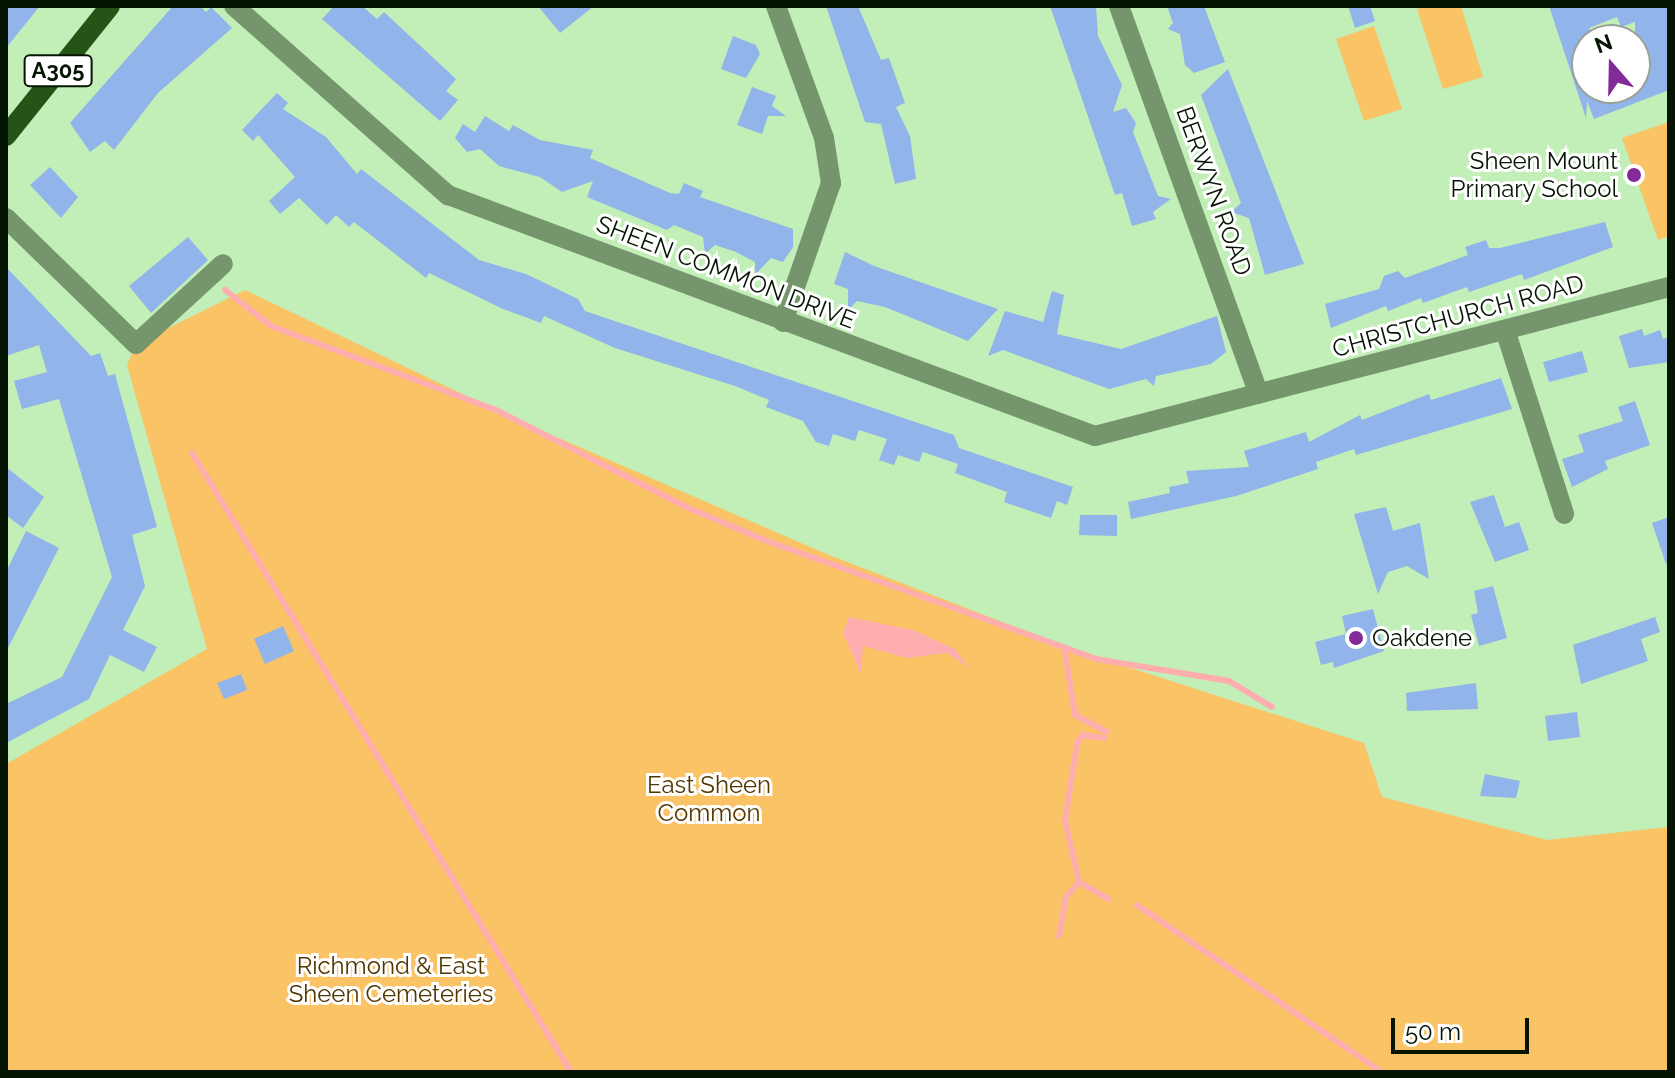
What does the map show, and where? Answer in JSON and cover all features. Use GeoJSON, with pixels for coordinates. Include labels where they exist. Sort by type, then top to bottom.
{"type":"FeatureCollection","features":[{"type":"Feature","properties":{"kind":"main road","name":"A305"},"geometry":{"type":"LineString","coordinates":[[6,136],[110,6]]}},
{"type":"Feature","properties":{"kind":"street","name":"SHEEN COMMON DRIVE"},"geometry":{"type":"LineString","coordinates":[[234,6],[448,195],[783,322],[1095,436],[1259,394]]}},
{"type":"Feature","properties":{"kind":"street"},"geometry":{"type":"LineString","coordinates":[[776,6],[824,138],[831,183],[783,322]]}},
{"type":"Feature","properties":{"kind":"street","name":"BERWYN ROAD"},"geometry":{"type":"LineString","coordinates":[[1119,6],[1259,394]]}},
{"type":"Feature","properties":{"kind":"street"},"geometry":{"type":"LineString","coordinates":[[6,218],[136,344],[223,264]]}},
{"type":"Feature","properties":{"kind":"street","name":"CHRISTCHURCH ROAD"},"geometry":{"type":"LineString","coordinates":[[1259,394],[1506,333],[1669,287]]}},
{"type":"Feature","properties":{"kind":"street"},"geometry":{"type":"LineString","coordinates":[[1506,333],[1564,514]]}},
{"type":"Feature","properties":{"kind":"green space"},"geometry":{"type":"Polygon","coordinates":[[[1461,6],[1483,77],[1443,89],[1417,9],[1461,6]]]}},
{"type":"Feature","properties":{"kind":"green space"},"geometry":{"type":"Polygon","coordinates":[[[1374,26],[1402,109],[1364,121],[1336,39],[1374,26]]]}},
{"type":"Feature","properties":{"kind":"green space"},"geometry":{"type":"Polygon","coordinates":[[[1669,122],[1669,236],[1658,240],[1622,138],[1669,122]]]}},
{"type":"Feature","properties":{"kind":"green space","name":"East Sheen Common"},"geometry":{"type":"Polygon","coordinates":[[[245,290],[508,416],[824,553],[1075,650],[1364,743],[1382,797],[1547,840],[1669,827],[1669,1072],[6,1072],[6,764],[207,649],[127,365],[136,344],[245,290]]]}},
{"type":"Feature","properties":{"kind":"shaded area"},"geometry":{"type":"Polygon","coordinates":[[[849,617],[913,630],[955,649],[969,668],[947,653],[907,658],[863,646],[861,674],[843,633],[849,617]]]}},
{"type":"Feature","properties":{"kind":"building"},"geometry":{"type":"Polygon","coordinates":[[[6,6],[40,6],[6,48],[6,6]]]}},
{"type":"Feature","properties":{"kind":"building"},"geometry":{"type":"Polygon","coordinates":[[[173,6],[200,6],[206,12],[211,7],[232,28],[158,93],[114,150],[105,141],[90,152],[70,123],[173,6]]]}},
{"type":"Feature","properties":{"kind":"building"},"geometry":{"type":"Polygon","coordinates":[[[334,6],[362,6],[377,19],[384,12],[456,79],[446,91],[458,100],[440,121],[322,19],[334,6]]]}},
{"type":"Feature","properties":{"kind":"building"},"geometry":{"type":"Polygon","coordinates":[[[538,6],[594,6],[560,33],[538,6]]]}},
{"type":"Feature","properties":{"kind":"building"},"geometry":{"type":"Polygon","coordinates":[[[826,6],[858,6],[881,60],[889,58],[905,103],[896,107],[910,136],[916,179],[895,184],[881,124],[865,122],[826,6]]]}},
{"type":"Feature","properties":{"kind":"building"},"geometry":{"type":"Polygon","coordinates":[[[1050,6],[1096,6],[1098,36],[1122,85],[1113,112],[1126,108],[1136,123],[1133,132],[1158,196],[1171,199],[1153,212],[1156,219],[1132,226],[1122,193],[1115,195],[1050,6]]]}},
{"type":"Feature","properties":{"kind":"building"},"geometry":{"type":"Polygon","coordinates":[[[1167,6],[1204,6],[1225,62],[1194,73],[1185,65],[1180,34],[1168,29],[1173,23],[1167,6]]]}},
{"type":"Feature","properties":{"kind":"building"},"geometry":{"type":"Polygon","coordinates":[[[1348,6],[1370,6],[1375,21],[1355,28],[1348,6]]]}},
{"type":"Feature","properties":{"kind":"building"},"geometry":{"type":"Polygon","coordinates":[[[1549,6],[1669,6],[1669,90],[1651,97],[1651,24],[1620,24],[1617,17],[1599,24],[1571,24],[1571,73],[1549,6]]]}},
{"type":"Feature","properties":{"kind":"building"},"geometry":{"type":"Polygon","coordinates":[[[733,36],[756,45],[760,54],[746,78],[721,69],[733,36]]]}},
{"type":"Feature","properties":{"kind":"building"},"geometry":{"type":"Polygon","coordinates":[[[1228,69],[1304,264],[1265,275],[1249,218],[1231,212],[1241,203],[1201,95],[1228,69]]]}},
{"type":"Feature","properties":{"kind":"building"},"geometry":{"type":"Polygon","coordinates":[[[752,87],[776,96],[772,106],[786,116],[768,116],[762,134],[737,125],[752,87]]]}},
{"type":"Feature","properties":{"kind":"building"},"geometry":{"type":"Polygon","coordinates":[[[277,93],[288,103],[283,109],[326,137],[357,174],[361,169],[479,260],[526,274],[578,299],[585,311],[954,435],[959,448],[1073,487],[1067,505],[1057,501],[1051,518],[1004,502],[1007,492],[955,473],[958,464],[923,452],[919,462],[898,455],[894,465],[879,460],[887,439],[859,430],[855,441],[833,434],[829,446],[816,442],[803,421],[766,407],[769,400],[615,348],[544,316],[541,323],[503,309],[429,273],[426,278],[354,222],[349,227],[336,215],[327,225],[299,198],[280,214],[269,201],[295,177],[258,135],[253,141],[242,130],[277,93]]]}},
{"type":"Feature","properties":{"kind":"building"},"geometry":{"type":"Polygon","coordinates":[[[1588,104],[1633,104],[1594,119],[1588,104]]]}},
{"type":"Feature","properties":{"kind":"building"},"geometry":{"type":"Polygon","coordinates":[[[485,116],[509,131],[513,125],[540,140],[593,150],[590,158],[670,193],[679,194],[684,183],[703,191],[700,197],[793,229],[793,247],[783,262],[771,258],[755,275],[755,262],[736,252],[715,245],[705,254],[703,237],[674,225],[667,230],[587,197],[593,181],[562,192],[540,177],[499,166],[480,149],[467,152],[455,138],[463,124],[475,132],[485,116]]]}},
{"type":"Feature","properties":{"kind":"building"},"geometry":{"type":"Polygon","coordinates":[[[50,167],[78,197],[61,218],[30,185],[50,167]]]}},
{"type":"Feature","properties":{"kind":"building"},"geometry":{"type":"Polygon","coordinates":[[[1605,222],[1613,247],[1524,280],[1522,274],[1469,292],[1467,287],[1423,303],[1421,298],[1388,311],[1386,306],[1331,328],[1325,304],[1379,289],[1384,276],[1398,271],[1405,278],[1468,255],[1465,247],[1486,240],[1489,248],[1500,248],[1605,222]]]}},
{"type":"Feature","properties":{"kind":"building"},"geometry":{"type":"Polygon","coordinates":[[[188,237],[208,260],[151,313],[129,286],[188,237]]]}},
{"type":"Feature","properties":{"kind":"building"},"geometry":{"type":"Polygon","coordinates":[[[845,252],[874,266],[998,309],[968,341],[885,307],[857,301],[848,310],[848,289],[834,284],[845,252]]]}},
{"type":"Feature","properties":{"kind":"building"},"geometry":{"type":"Polygon","coordinates":[[[6,267],[91,356],[100,353],[108,376],[115,374],[157,527],[132,535],[145,586],[123,630],[157,647],[144,672],[110,655],[89,699],[6,743],[6,704],[62,677],[112,577],[59,399],[22,409],[14,381],[47,372],[39,345],[6,356],[6,267]]]}},
{"type":"Feature","properties":{"kind":"building"},"geometry":{"type":"Polygon","coordinates":[[[1052,291],[1064,295],[1057,334],[1121,349],[1217,316],[1226,352],[1211,364],[1156,376],[1154,386],[1146,379],[1109,389],[1003,350],[988,356],[1005,311],[1043,322],[1052,291]]]}},
{"type":"Feature","properties":{"kind":"building"},"geometry":{"type":"Polygon","coordinates":[[[1642,329],[1644,336],[1660,330],[1663,339],[1669,337],[1669,362],[1629,368],[1619,336],[1642,329]]]}},
{"type":"Feature","properties":{"kind":"building"},"geometry":{"type":"Polygon","coordinates":[[[1582,351],[1588,372],[1549,382],[1543,362],[1582,351]]]}},
{"type":"Feature","properties":{"kind":"building"},"geometry":{"type":"Polygon","coordinates":[[[1501,378],[1512,409],[1356,455],[1354,449],[1316,462],[1318,469],[1236,496],[1131,519],[1128,502],[1170,493],[1169,487],[1189,483],[1186,471],[1249,467],[1244,451],[1306,432],[1309,442],[1360,415],[1362,420],[1429,394],[1431,400],[1501,378]]]}},
{"type":"Feature","properties":{"kind":"building"},"geometry":{"type":"Polygon","coordinates":[[[1635,401],[1650,445],[1605,461],[1608,469],[1572,487],[1562,459],[1584,452],[1578,435],[1623,421],[1618,407],[1635,401]]]}},
{"type":"Feature","properties":{"kind":"building"},"geometry":{"type":"Polygon","coordinates":[[[6,467],[44,497],[23,528],[6,515],[6,467]]]}},
{"type":"Feature","properties":{"kind":"building"},"geometry":{"type":"Polygon","coordinates":[[[1494,495],[1505,527],[1519,522],[1529,550],[1495,562],[1470,502],[1494,495]]]}},
{"type":"Feature","properties":{"kind":"building"},"geometry":{"type":"Polygon","coordinates":[[[1386,507],[1393,531],[1420,523],[1429,579],[1407,566],[1388,572],[1378,594],[1354,514],[1386,507]]]}},
{"type":"Feature","properties":{"kind":"building"},"geometry":{"type":"Polygon","coordinates":[[[1080,515],[1117,515],[1117,536],[1079,535],[1080,515]]]}},
{"type":"Feature","properties":{"kind":"building"},"geometry":{"type":"Polygon","coordinates":[[[1669,517],[1669,564],[1666,564],[1652,523],[1669,517]]]}},
{"type":"Feature","properties":{"kind":"building"},"geometry":{"type":"Polygon","coordinates":[[[26,531],[59,548],[6,652],[6,572],[26,531]]]}},
{"type":"Feature","properties":{"kind":"building"},"geometry":{"type":"Polygon","coordinates":[[[1493,586],[1507,638],[1479,646],[1471,615],[1478,613],[1474,591],[1493,586]]]}},
{"type":"Feature","properties":{"kind":"building","name":"Oakdene"},"geometry":{"type":"Polygon","coordinates":[[[1373,609],[1384,651],[1334,668],[1333,662],[1321,665],[1315,642],[1346,634],[1342,616],[1373,609]]]}},
{"type":"Feature","properties":{"kind":"building"},"geometry":{"type":"Polygon","coordinates":[[[1655,617],[1660,632],[1641,639],[1648,661],[1581,684],[1573,645],[1655,617]]]}},
{"type":"Feature","properties":{"kind":"building"},"geometry":{"type":"Polygon","coordinates":[[[283,626],[294,651],[265,664],[254,639],[283,626]]]}},
{"type":"Feature","properties":{"kind":"building"},"geometry":{"type":"Polygon","coordinates":[[[241,674],[247,690],[224,699],[217,683],[241,674]]]}},
{"type":"Feature","properties":{"kind":"building"},"geometry":{"type":"Polygon","coordinates":[[[1476,683],[1478,709],[1407,711],[1406,693],[1476,683]]]}},
{"type":"Feature","properties":{"kind":"building"},"geometry":{"type":"Polygon","coordinates":[[[1577,712],[1580,737],[1548,741],[1545,716],[1577,712]]]}},
{"type":"Feature","properties":{"kind":"building"},"geometry":{"type":"Polygon","coordinates":[[[1485,774],[1520,781],[1516,798],[1480,796],[1485,774]]]}},
{"type":"Feature","properties":{"kind":"waterway"},"geometry":{"type":"LineString","coordinates":[[225,290],[271,326],[496,410],[686,507],[767,541],[1096,659],[1229,681],[1272,707]]}},
{"type":"Feature","properties":{"kind":"waterway"},"geometry":{"type":"LineString","coordinates":[[192,453],[571,1072]]}},
{"type":"Feature","properties":{"kind":"waterway"},"geometry":{"type":"LineString","coordinates":[[1064,647],[1075,715],[1107,732]]}},
{"type":"Feature","properties":{"kind":"waterway"},"geometry":{"type":"LineString","coordinates":[[1104,738],[1082,735],[1077,744],[1065,820],[1079,882],[1108,899]]}},
{"type":"Feature","properties":{"kind":"waterway"},"geometry":{"type":"LineString","coordinates":[[1059,936],[1066,897],[1079,882]]}},
{"type":"Feature","properties":{"kind":"waterway"},"geometry":{"type":"LineString","coordinates":[[1137,905],[1382,1072]]}},
{"type":"Feature","properties":{"kind":"place","name":"Sheen Mount Primary School"},"geometry":{"type":"Point","coordinates":[1634,175]}},
{"type":"Feature","properties":{"kind":"place","name":"Oakdene"},"geometry":{"type":"Point","coordinates":[1356,638]}},
{"type":"Feature","properties":{"kind":"park label","name":"Richmond & East Sheen Cemeteries"},"geometry":{"type":"Point","coordinates":[391,980]}}]}
